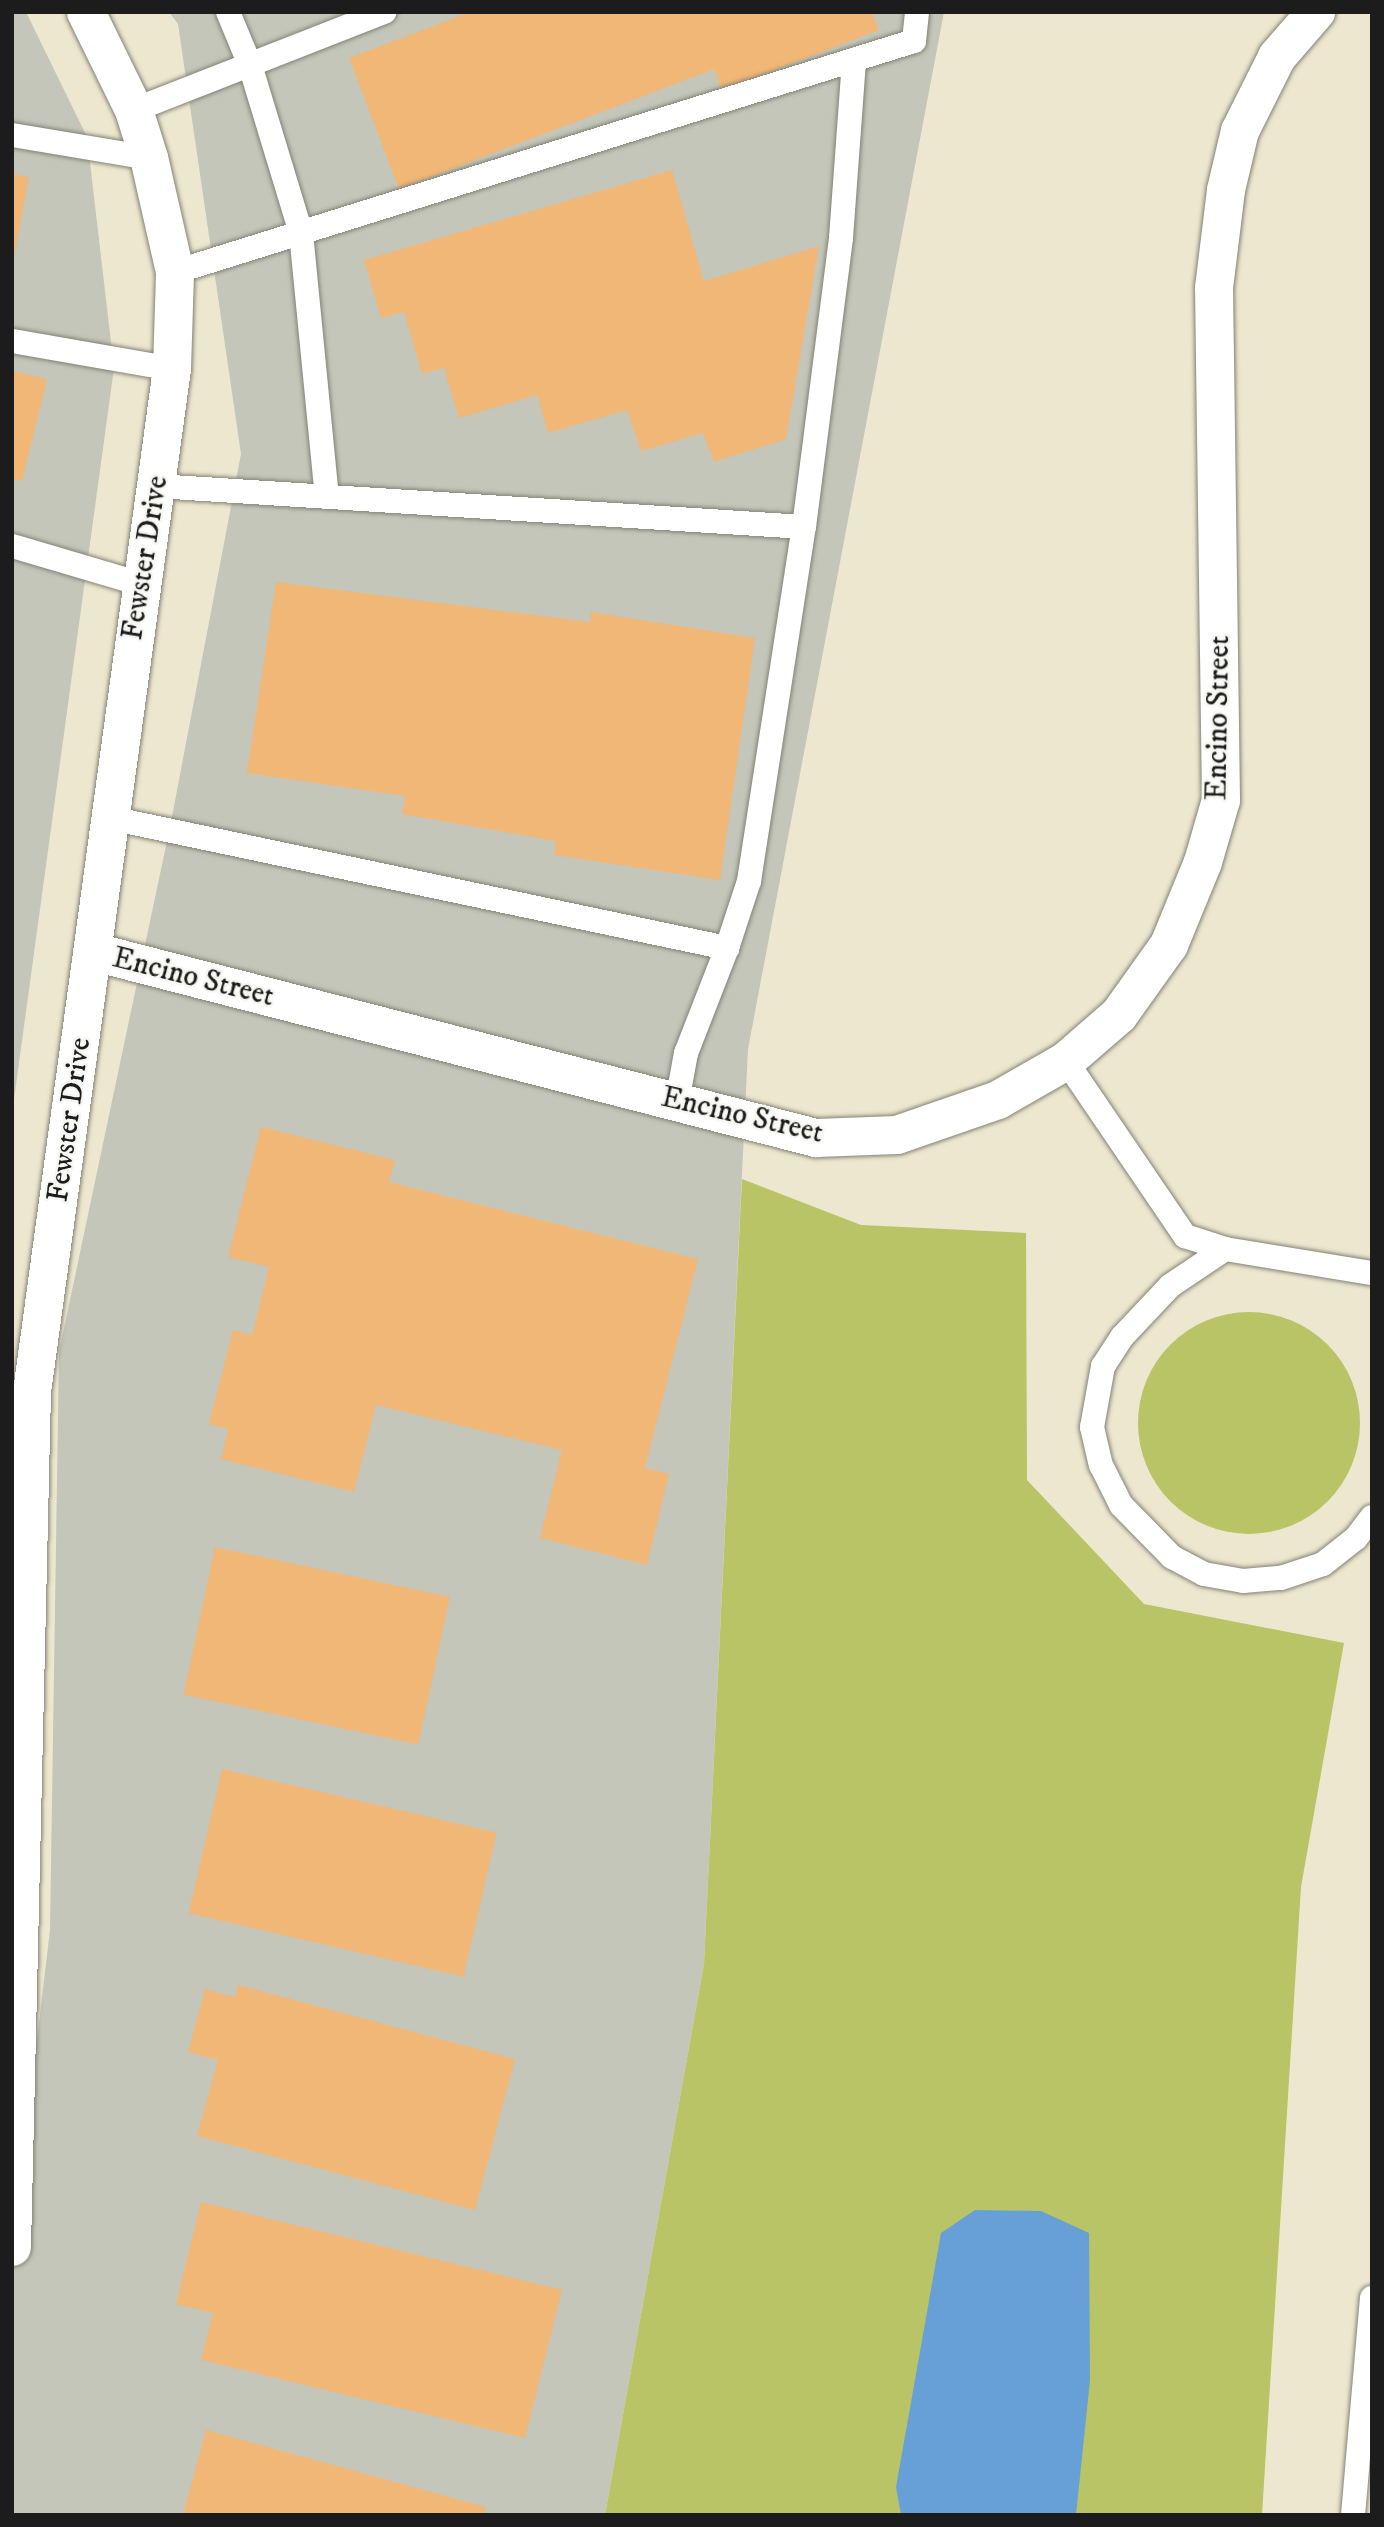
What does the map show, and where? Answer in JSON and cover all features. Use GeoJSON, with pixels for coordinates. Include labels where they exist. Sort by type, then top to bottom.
{"type":"FeatureCollection","features":[{"type":"Feature","properties":{"kind":"street","name":"Fewster Drive"},"geometry":{"type":"LineString","coordinates":[[12,2247],[21,1518],[32,1392],[172,369],[175,272],[149,159],[134,110],[86,12]]}},
{"type":"Feature","properties":{"kind":"street","name":"Encino Street"},"geometry":{"type":"LineString","coordinates":[[94,952],[816,1138],[897,1135],[998,1101],[1066,1061],[1119,1016],[1169,945],[1203,862],[1221,800],[1214,288],[1224,202],[1240,131],[1277,57],[1317,12]]}},
{"type":"Feature","properties":{"kind":"lane"},"geometry":{"type":"LineString","coordinates":[[228,12],[250,65],[301,233],[327,497]]}},
{"type":"Feature","properties":{"kind":"lane"},"geometry":{"type":"LineString","coordinates":[[134,110],[384,12]]}},
{"type":"Feature","properties":{"kind":"lane"},"geometry":{"type":"LineString","coordinates":[[175,272],[914,41],[917,12]]}},
{"type":"Feature","properties":{"kind":"lane"},"geometry":{"type":"LineString","coordinates":[[677,1102],[686,1053],[727,948],[749,881],[804,527],[841,238],[854,60]]}},
{"type":"Feature","properties":{"kind":"lane"},"geometry":{"type":"LineString","coordinates":[[12,135],[149,159]]}},
{"type":"Feature","properties":{"kind":"lane"},"geometry":{"type":"LineString","coordinates":[[12,341],[172,369]]}},
{"type":"Feature","properties":{"kind":"lane"},"geometry":{"type":"LineString","coordinates":[[156,486],[804,527]]}},
{"type":"Feature","properties":{"kind":"lane"},"geometry":{"type":"LineString","coordinates":[[12,546],[141,584]]}},
{"type":"Feature","properties":{"kind":"lane"},"geometry":{"type":"LineString","coordinates":[[110,818],[727,948]]}},
{"type":"Feature","properties":{"kind":"lane"},"geometry":{"type":"LineString","coordinates":[[1066,1061],[1185,1236],[1225,1249],[1372,1273]]}},
{"type":"Feature","properties":{"kind":"lane"},"geometry":{"type":"LineString","coordinates":[[1225,1249],[1170,1286],[1122,1337],[1103,1366],[1092,1427],[1101,1465],[1121,1505],[1172,1557],[1204,1574],[1242,1581],[1281,1578],[1322,1564],[1356,1538],[1372,1517]]}},
{"type":"Feature","properties":{"kind":"lane"},"geometry":{"type":"LineString","coordinates":[[1353,2515],[1372,2298]]}},
{"type":"Feature","properties":{"kind":"shaded area"},"geometry":{"type":"Polygon","coordinates":[[[12,12],[26,12],[87,137],[114,368],[12,1114],[12,12]]]}},
{"type":"Feature","properties":{"kind":"shaded area"},"geometry":{"type":"Polygon","coordinates":[[[169,12],[944,12],[748,1049],[704,1964],[605,2515],[12,2515],[12,2251],[50,1930],[59,1352],[171,822],[241,454],[178,24],[169,12]]]}},
{"type":"Feature","properties":{"kind":"green space"},"geometry":{"type":"Polygon","coordinates":[[[742,1179],[861,1225],[1026,1233],[1027,1480],[1144,1604],[1344,1643],[1301,1887],[1262,2515],[605,2515],[704,1964],[742,1179]]]}},
{"type":"Feature","properties":{"kind":"green space"},"geometry":{"type":"Polygon","coordinates":[[[1260,1312],[1292,1320],[1311,1330],[1328,1344],[1342,1361],[1352,1380],[1360,1423],[1352,1466],[1342,1485],[1328,1502],[1311,1516],[1281,1530],[1238,1534],[1217,1530],[1196,1521],[1178,1509],[1163,1494],[1142,1455],[1138,1412],[1142,1391],[1151,1370],[1163,1352],[1178,1337],[1217,1316],[1260,1312]]]}},
{"type":"Feature","properties":{"kind":"water"},"geometry":{"type":"Polygon","coordinates":[[[975,2210],[1041,2211],[1089,2233],[1090,2380],[1076,2515],[901,2515],[896,2487],[941,2233],[975,2210]]]}},
{"type":"Feature","properties":{"kind":"building"},"geometry":{"type":"Polygon","coordinates":[[[470,12],[872,12],[879,30],[722,90],[714,69],[399,189],[349,58],[470,12]]]}},
{"type":"Feature","properties":{"kind":"building"},"geometry":{"type":"Polygon","coordinates":[[[672,170],[704,281],[819,246],[786,439],[714,462],[703,433],[641,451],[627,410],[548,433],[537,395],[459,418],[444,368],[422,374],[404,312],[381,318],[364,260],[672,170]]]}},
{"type":"Feature","properties":{"kind":"building"},"geometry":{"type":"Polygon","coordinates":[[[12,174],[29,177],[14,258],[12,258],[12,174]]]}},
{"type":"Feature","properties":{"kind":"building"},"geometry":{"type":"Polygon","coordinates":[[[12,371],[47,379],[22,481],[12,479],[12,371]]]}},
{"type":"Feature","properties":{"kind":"building"},"geometry":{"type":"Polygon","coordinates":[[[276,582],[590,622],[591,612],[755,638],[720,880],[554,855],[556,841],[402,814],[405,796],[247,773],[276,582]]]}},
{"type":"Feature","properties":{"kind":"building"},"geometry":{"type":"Polygon","coordinates":[[[261,1127],[395,1160],[389,1182],[698,1259],[645,1468],[669,1474],[647,1565],[540,1538],[562,1450],[376,1405],[354,1492],[221,1459],[228,1429],[209,1424],[233,1330],[252,1335],[269,1267],[228,1257],[261,1127]]]}},
{"type":"Feature","properties":{"kind":"building"},"geometry":{"type":"Polygon","coordinates":[[[215,1547],[450,1597],[418,1745],[184,1695],[215,1547]]]}},
{"type":"Feature","properties":{"kind":"building"},"geometry":{"type":"Polygon","coordinates":[[[222,1769],[497,1832],[463,1977],[189,1913],[222,1769]]]}},
{"type":"Feature","properties":{"kind":"building"},"geometry":{"type":"Polygon","coordinates":[[[238,1985],[515,2059],[475,2210],[197,2136],[218,2060],[188,2052],[205,1989],[235,1997],[238,1985]]]}},
{"type":"Feature","properties":{"kind":"building"},"geometry":{"type":"Polygon","coordinates":[[[201,2202],[562,2290],[525,2438],[201,2360],[213,2313],[176,2304],[201,2202]]]}},
{"type":"Feature","properties":{"kind":"building"},"geometry":{"type":"Polygon","coordinates":[[[206,2430],[486,2507],[483,2515],[183,2515],[206,2430]]]}}]}
